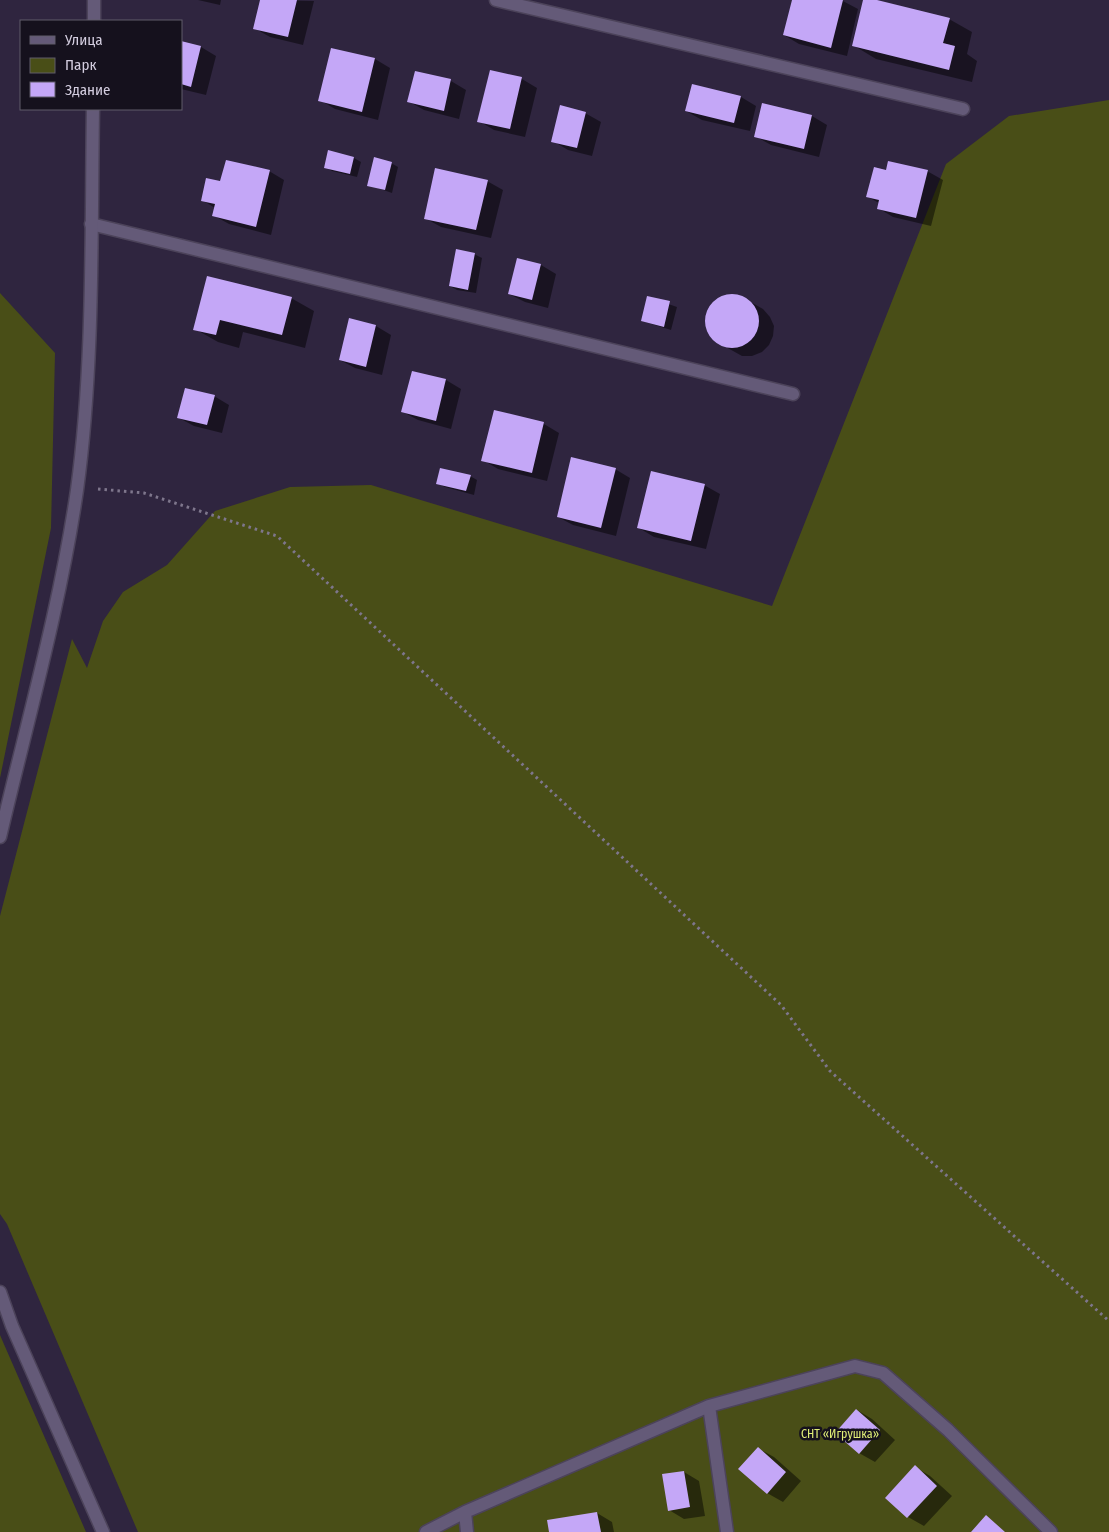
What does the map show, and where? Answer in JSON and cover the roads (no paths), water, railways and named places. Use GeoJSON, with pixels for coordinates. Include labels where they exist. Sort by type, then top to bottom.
{"type":"FeatureCollection","features":[{"type":"Feature","properties":{"kind":"street"},"geometry":{"type":"LineString","coordinates":[[94,0],[94,20]]}},
{"type":"Feature","properties":{"kind":"street"},"geometry":{"type":"LineString","coordinates":[[496,0],[963,109]]}},
{"type":"Feature","properties":{"kind":"street"},"geometry":{"type":"LineString","coordinates":[[0,837],[57,599],[68,546],[77,487],[86,380],[92,224],[93,110]]}},
{"type":"Feature","properties":{"kind":"street"},"geometry":{"type":"LineString","coordinates":[[92,224],[793,394]]}},
{"type":"Feature","properties":{"kind":"street"},"geometry":{"type":"LineString","coordinates":[[0,1292],[12,1326],[103,1532]]}},
{"type":"Feature","properties":{"kind":"street"},"geometry":{"type":"LineString","coordinates":[[426,1532],[465,1512],[710,1406],[855,1366],[883,1373],[948,1430],[1051,1532]]}},
{"type":"Feature","properties":{"kind":"street"},"geometry":{"type":"LineString","coordinates":[[710,1406],[727,1532]]}},
{"type":"Feature","properties":{"kind":"street"},"geometry":{"type":"LineString","coordinates":[[465,1512],[468,1532]]}},
{"type":"Feature","properties":{"kind":"park label","name":"СНТ «Игрушка»"},"geometry":{"type":"Point","coordinates":[840,1434]}}]}
